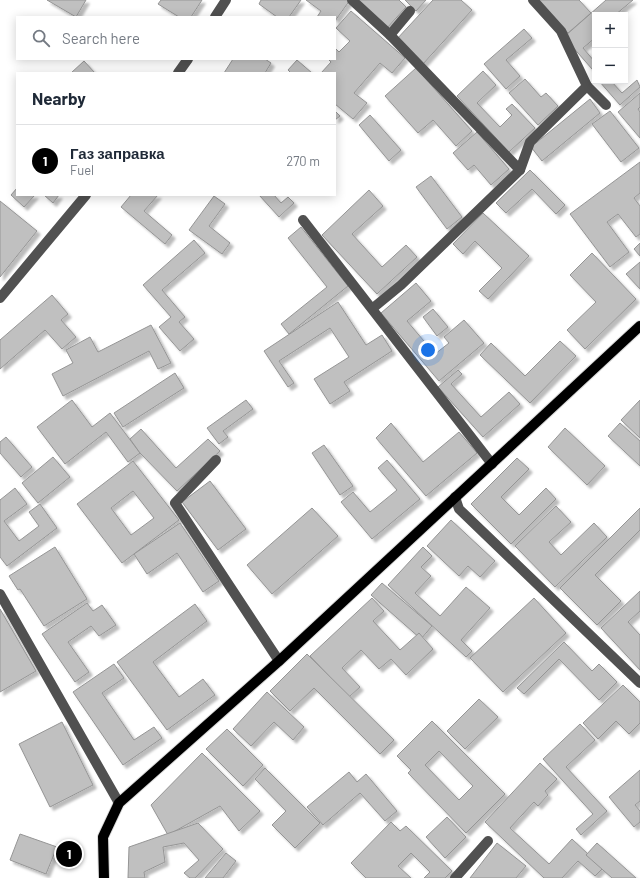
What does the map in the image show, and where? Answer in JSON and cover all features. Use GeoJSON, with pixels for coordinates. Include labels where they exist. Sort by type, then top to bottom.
{"type":"FeatureCollection","features":[{"type":"Feature","properties":{"kind":"main road"},"geometry":{"type":"LineString","coordinates":[[104,878],[103,837],[119,803],[279,661],[640,326]]}},
{"type":"Feature","properties":{"kind":"street"},"geometry":{"type":"LineString","coordinates":[[216,16],[226,0]]}},
{"type":"Feature","properties":{"kind":"street"},"geometry":{"type":"LineString","coordinates":[[352,0],[390,35],[520,170]]}},
{"type":"Feature","properties":{"kind":"street"},"geometry":{"type":"LineString","coordinates":[[533,0],[561,31],[587,86],[606,105]]}},
{"type":"Feature","properties":{"kind":"street"},"geometry":{"type":"LineString","coordinates":[[390,35],[410,11]]}},
{"type":"Feature","properties":{"kind":"street"},"geometry":{"type":"LineString","coordinates":[[179,72],[187,60]]}},
{"type":"Feature","properties":{"kind":"street"},"geometry":{"type":"LineString","coordinates":[[373,308],[401,285],[520,170],[530,142],[587,86]]}},
{"type":"Feature","properties":{"kind":"street"},"geometry":{"type":"LineString","coordinates":[[0,298],[85,196]]}},
{"type":"Feature","properties":{"kind":"street"},"geometry":{"type":"LineString","coordinates":[[303,220],[373,308],[492,464]]}},
{"type":"Feature","properties":{"kind":"street"},"geometry":{"type":"LineString","coordinates":[[216,460],[175,503],[279,661]]}},
{"type":"Feature","properties":{"kind":"street"},"geometry":{"type":"LineString","coordinates":[[455,497],[459,510],[640,683]]}},
{"type":"Feature","properties":{"kind":"street"},"geometry":{"type":"LineString","coordinates":[[0,594],[119,803]]}},
{"type":"Feature","properties":{"kind":"street"},"geometry":{"type":"LineString","coordinates":[[455,878],[488,841]]}},
{"type":"Feature","properties":{"kind":"building"},"geometry":{"type":"Polygon","coordinates":[[[47,0],[86,0],[77,16],[47,0]]]}},
{"type":"Feature","properties":{"kind":"building"},"geometry":{"type":"Polygon","coordinates":[[[161,0],[202,0],[192,16],[177,16],[158,4],[161,0]]]}},
{"type":"Feature","properties":{"kind":"building"},"geometry":{"type":"Polygon","coordinates":[[[261,0],[301,0],[290,16],[276,16],[259,4],[261,0]]]}},
{"type":"Feature","properties":{"kind":"building"},"geometry":{"type":"Polygon","coordinates":[[[306,0],[350,0],[336,20],[336,16],[318,16],[321,11],[306,0]]]}},
{"type":"Feature","properties":{"kind":"building"},"geometry":{"type":"Polygon","coordinates":[[[358,0],[399,0],[406,7],[387,28],[358,0]]]}},
{"type":"Feature","properties":{"kind":"building"},"geometry":{"type":"Polygon","coordinates":[[[405,0],[426,0],[416,11],[405,0]]]}},
{"type":"Feature","properties":{"kind":"building"},"geometry":{"type":"Polygon","coordinates":[[[433,0],[461,0],[472,10],[423,64],[396,40],[433,0]]]}},
{"type":"Feature","properties":{"kind":"building"},"geometry":{"type":"Polygon","coordinates":[[[538,0],[579,0],[591,13],[568,33],[538,0]]]}},
{"type":"Feature","properties":{"kind":"building"},"geometry":{"type":"Polygon","coordinates":[[[606,0],[633,0],[619,12],[592,12],[606,0]]]}},
{"type":"Feature","properties":{"kind":"building"},"geometry":{"type":"Polygon","coordinates":[[[351,11],[405,58],[392,73],[380,63],[354,93],[367,103],[353,119],[336,105],[336,72],[322,72],[331,62],[329,60],[336,60],[336,49],[339,52],[350,41],[336,28],[351,11]]]}},
{"type":"Feature","properties":{"kind":"building"},"geometry":{"type":"Polygon","coordinates":[[[592,12],[592,40],[583,48],[592,58],[592,69],[564,37],[592,12]]]}},
{"type":"Feature","properties":{"kind":"building"},"geometry":{"type":"Polygon","coordinates":[[[524,29],[532,38],[506,60],[520,76],[506,89],[484,64],[524,29]]]}},
{"type":"Feature","properties":{"kind":"building"},"geometry":{"type":"Polygon","coordinates":[[[232,60],[266,60],[271,63],[266,72],[225,72],[232,60]]]}},
{"type":"Feature","properties":{"kind":"building"},"geometry":{"type":"Polygon","coordinates":[[[297,60],[311,72],[290,72],[288,70],[297,60]]]}},
{"type":"Feature","properties":{"kind":"building"},"geometry":{"type":"Polygon","coordinates":[[[84,61],[94,72],[72,72],[84,61]]]}},
{"type":"Feature","properties":{"kind":"building"},"geometry":{"type":"Polygon","coordinates":[[[416,68],[472,131],[456,146],[433,120],[418,133],[385,96],[416,68]]]}},
{"type":"Feature","properties":{"kind":"building"},"geometry":{"type":"Polygon","coordinates":[[[483,71],[496,85],[477,103],[500,127],[512,115],[506,109],[512,104],[535,128],[509,152],[457,96],[483,71]]]}},
{"type":"Feature","properties":{"kind":"building"},"geometry":{"type":"Polygon","coordinates":[[[525,79],[541,97],[546,93],[558,106],[538,125],[509,93],[525,79]]]}},
{"type":"Feature","properties":{"kind":"building"},"geometry":{"type":"Polygon","coordinates":[[[637,80],[640,87],[620,105],[602,84],[614,84],[622,93],[637,80]]]}},
{"type":"Feature","properties":{"kind":"building"},"geometry":{"type":"Polygon","coordinates":[[[640,93],[640,107],[638,109],[640,112],[640,138],[618,112],[640,93]]]}},
{"type":"Feature","properties":{"kind":"building"},"geometry":{"type":"Polygon","coordinates":[[[590,99],[600,113],[542,161],[531,147],[590,99]]]}},
{"type":"Feature","properties":{"kind":"building"},"geometry":{"type":"Polygon","coordinates":[[[610,111],[639,148],[621,162],[592,124],[610,111]]]}},
{"type":"Feature","properties":{"kind":"building"},"geometry":{"type":"Polygon","coordinates":[[[336,112],[340,116],[336,119],[336,112]]]}},
{"type":"Feature","properties":{"kind":"building"},"geometry":{"type":"Polygon","coordinates":[[[370,115],[401,150],[389,161],[359,125],[370,115]]]}},
{"type":"Feature","properties":{"kind":"building"},"geometry":{"type":"Polygon","coordinates":[[[477,132],[509,169],[491,185],[474,165],[468,170],[453,153],[477,132]]]}},
{"type":"Feature","properties":{"kind":"building"},"geometry":{"type":"Polygon","coordinates":[[[640,162],[640,193],[634,198],[640,206],[640,234],[636,237],[618,214],[607,222],[629,252],[610,267],[570,214],[640,162]]]}},
{"type":"Feature","properties":{"kind":"building"},"geometry":{"type":"Polygon","coordinates":[[[530,170],[565,205],[556,214],[532,189],[506,213],[496,203],[530,170]]]}},
{"type":"Feature","properties":{"kind":"building"},"geometry":{"type":"Polygon","coordinates":[[[431,176],[462,217],[447,229],[416,187],[431,176]]]}},
{"type":"Feature","properties":{"kind":"building"},"geometry":{"type":"Polygon","coordinates":[[[16,189],[16,196],[34,196],[24,207],[11,195],[16,189]]]}},
{"type":"Feature","properties":{"kind":"building"},"geometry":{"type":"Polygon","coordinates":[[[369,190],[383,206],[352,234],[382,267],[406,245],[417,257],[377,294],[322,235],[369,190]]]}},
{"type":"Feature","properties":{"kind":"building"},"geometry":{"type":"Polygon","coordinates":[[[45,196],[58,196],[53,203],[45,196]]]}},
{"type":"Feature","properties":{"kind":"building"},"geometry":{"type":"Polygon","coordinates":[[[130,196],[157,196],[144,211],[172,235],[165,244],[121,207],[130,196]]]}},
{"type":"Feature","properties":{"kind":"building"},"geometry":{"type":"Polygon","coordinates":[[[214,196],[225,204],[209,226],[230,243],[222,254],[189,230],[214,196]]]}},
{"type":"Feature","properties":{"kind":"building"},"geometry":{"type":"Polygon","coordinates":[[[260,196],[275,196],[281,203],[288,197],[294,203],[279,217],[260,196]]]}},
{"type":"Feature","properties":{"kind":"building"},"geometry":{"type":"Polygon","coordinates":[[[0,201],[37,231],[0,277],[0,201]]]}},
{"type":"Feature","properties":{"kind":"building"},"geometry":{"type":"Polygon","coordinates":[[[483,213],[529,256],[488,299],[479,291],[502,268],[475,241],[463,254],[453,244],[483,213]]]}},
{"type":"Feature","properties":{"kind":"building"},"geometry":{"type":"Polygon","coordinates":[[[301,227],[348,286],[289,334],[281,324],[327,287],[288,238],[301,227]]]}},
{"type":"Feature","properties":{"kind":"building"},"geometry":{"type":"Polygon","coordinates":[[[194,240],[205,253],[162,290],[185,317],[179,322],[194,339],[180,351],[159,327],[171,317],[143,285],[194,240]]]}},
{"type":"Feature","properties":{"kind":"building"},"geometry":{"type":"Polygon","coordinates":[[[640,243],[640,256],[634,249],[640,243]]]}},
{"type":"Feature","properties":{"kind":"building"},"geometry":{"type":"Polygon","coordinates":[[[592,253],[636,299],[585,349],[567,330],[596,302],[570,275],[592,253]]]}},
{"type":"Feature","properties":{"kind":"building"},"geometry":{"type":"Polygon","coordinates":[[[640,262],[640,289],[626,274],[640,262]]]}},
{"type":"Feature","properties":{"kind":"building"},"geometry":{"type":"Polygon","coordinates":[[[416,283],[431,301],[407,321],[435,354],[449,343],[444,337],[464,320],[484,343],[439,381],[381,313],[416,283]]]}},
{"type":"Feature","properties":{"kind":"building"},"geometry":{"type":"Polygon","coordinates":[[[52,295],[68,314],[61,320],[76,337],[62,349],[45,330],[0,369],[0,340],[52,295]]]}},
{"type":"Feature","properties":{"kind":"building"},"geometry":{"type":"Polygon","coordinates":[[[338,302],[366,345],[382,335],[392,351],[344,382],[350,391],[330,404],[314,379],[349,357],[330,328],[279,361],[294,383],[288,387],[264,351],[338,302]]]}},
{"type":"Feature","properties":{"kind":"building"},"geometry":{"type":"Polygon","coordinates":[[[433,309],[448,327],[437,336],[423,317],[433,309]]]}},
{"type":"Feature","properties":{"kind":"building"},"geometry":{"type":"Polygon","coordinates":[[[151,325],[171,363],[158,369],[149,351],[63,396],[52,374],[73,363],[66,350],[90,337],[98,352],[151,325]]]}},
{"type":"Feature","properties":{"kind":"building"},"geometry":{"type":"Polygon","coordinates":[[[560,341],[576,356],[530,403],[480,355],[491,343],[525,376],[560,341]]]}},
{"type":"Feature","properties":{"kind":"building"},"geometry":{"type":"Polygon","coordinates":[[[458,370],[462,374],[451,384],[481,417],[509,392],[520,404],[483,437],[438,387],[458,370]]]}},
{"type":"Feature","properties":{"kind":"building"},"geometry":{"type":"Polygon","coordinates":[[[175,373],[184,388],[123,427],[114,413],[175,373]]]}},
{"type":"Feature","properties":{"kind":"building"},"geometry":{"type":"Polygon","coordinates":[[[72,400],[92,427],[110,413],[140,453],[128,462],[106,432],[65,464],[37,427],[72,400]]]}},
{"type":"Feature","properties":{"kind":"building"},"geometry":{"type":"Polygon","coordinates":[[[246,400],[253,409],[223,431],[228,437],[219,444],[207,428],[246,400]]]}},
{"type":"Feature","properties":{"kind":"building"},"geometry":{"type":"Polygon","coordinates":[[[640,400],[640,438],[621,420],[640,400]]]}},
{"type":"Feature","properties":{"kind":"building"},"geometry":{"type":"Polygon","coordinates":[[[391,423],[423,462],[459,432],[477,453],[426,496],[376,438],[391,423]]]}},
{"type":"Feature","properties":{"kind":"building"},"geometry":{"type":"Polygon","coordinates":[[[620,423],[640,441],[640,466],[608,436],[620,423]]]}},
{"type":"Feature","properties":{"kind":"building"},"geometry":{"type":"Polygon","coordinates":[[[565,428],[605,466],[587,485],[548,447],[565,428]]]}},
{"type":"Feature","properties":{"kind":"building"},"geometry":{"type":"Polygon","coordinates":[[[141,429],[176,468],[208,439],[220,451],[177,491],[140,453],[130,439],[141,429]]]}},
{"type":"Feature","properties":{"kind":"building"},"geometry":{"type":"Polygon","coordinates":[[[6,437],[32,467],[21,477],[0,453],[0,442],[6,437]]]}},
{"type":"Feature","properties":{"kind":"building"},"geometry":{"type":"Polygon","coordinates":[[[324,445],[353,486],[340,495],[312,453],[324,445]]]}},
{"type":"Feature","properties":{"kind":"building"},"geometry":{"type":"Polygon","coordinates":[[[53,457],[70,477],[38,503],[22,483],[53,457]]]}},
{"type":"Feature","properties":{"kind":"building"},"geometry":{"type":"Polygon","coordinates":[[[517,458],[529,469],[501,497],[519,515],[546,488],[556,499],[511,544],[471,504],[517,458]]]}},
{"type":"Feature","properties":{"kind":"building"},"geometry":{"type":"Polygon","coordinates":[[[387,460],[420,499],[372,539],[341,502],[353,492],[370,512],[397,490],[378,468],[387,460]]]}},
{"type":"Feature","properties":{"kind":"building"},"geometry":{"type":"Polygon","coordinates":[[[133,461],[179,520],[122,563],[77,504],[133,461]],[[133,491],[111,508],[131,535],[154,518],[133,491]]]}},
{"type":"Feature","properties":{"kind":"building"},"geometry":{"type":"Polygon","coordinates":[[[210,481],[246,529],[218,550],[182,502],[210,481]]]}},
{"type":"Feature","properties":{"kind":"building"},"geometry":{"type":"Polygon","coordinates":[[[15,488],[27,504],[4,521],[19,541],[39,526],[29,512],[40,504],[57,528],[7,566],[0,557],[0,500],[15,488]]]}},
{"type":"Feature","properties":{"kind":"building"},"geometry":{"type":"Polygon","coordinates":[[[556,506],[571,522],[549,542],[561,555],[594,523],[607,537],[555,587],[515,546],[556,506]]]}},
{"type":"Feature","properties":{"kind":"building"},"geometry":{"type":"Polygon","coordinates":[[[312,508],[338,536],[272,594],[247,565],[312,508]]]}},
{"type":"Feature","properties":{"kind":"building"},"geometry":{"type":"Polygon","coordinates":[[[640,508],[640,530],[595,575],[621,601],[597,625],[560,588],[640,508]]]}},
{"type":"Feature","properties":{"kind":"building"},"geometry":{"type":"Polygon","coordinates":[[[451,520],[495,561],[480,577],[468,566],[459,576],[427,546],[451,520]]]}},
{"type":"Feature","properties":{"kind":"building"},"geometry":{"type":"Polygon","coordinates":[[[180,523],[219,581],[203,592],[177,553],[147,574],[134,554],[180,523]]]}},
{"type":"Feature","properties":{"kind":"building"},"geometry":{"type":"Polygon","coordinates":[[[55,547],[87,599],[44,626],[20,589],[18,590],[9,576],[55,547]]]}},
{"type":"Feature","properties":{"kind":"building"},"geometry":{"type":"Polygon","coordinates":[[[423,547],[432,556],[421,567],[431,576],[415,593],[440,616],[466,587],[490,608],[461,640],[472,651],[466,657],[388,585],[423,547]]]}},
{"type":"Feature","properties":{"kind":"building"},"geometry":{"type":"Polygon","coordinates":[[[382,583],[432,626],[421,639],[371,595],[382,583]]]}},
{"type":"Feature","properties":{"kind":"building"},"geometry":{"type":"Polygon","coordinates":[[[640,591],[640,611],[628,622],[640,635],[640,670],[601,628],[640,591]]]}},
{"type":"Feature","properties":{"kind":"building"},"geometry":{"type":"Polygon","coordinates":[[[372,598],[384,611],[373,621],[400,650],[419,633],[433,649],[406,675],[391,659],[379,669],[361,650],[342,668],[360,687],[349,697],[310,656],[372,598]]]}},
{"type":"Feature","properties":{"kind":"building"},"geometry":{"type":"Polygon","coordinates":[[[534,598],[566,633],[503,692],[470,658],[534,598]]]}},
{"type":"Feature","properties":{"kind":"building"},"geometry":{"type":"Polygon","coordinates":[[[87,603],[93,611],[102,605],[116,625],[99,636],[91,626],[68,642],[89,672],[75,682],[42,634],[87,603]]]}},
{"type":"Feature","properties":{"kind":"building"},"geometry":{"type":"Polygon","coordinates":[[[195,604],[207,621],[153,662],[179,697],[203,679],[215,695],[167,730],[117,662],[195,604]]]}},
{"type":"Feature","properties":{"kind":"building"},"geometry":{"type":"Polygon","coordinates":[[[0,609],[36,671],[0,692],[0,609]]]}},
{"type":"Feature","properties":{"kind":"building"},"geometry":{"type":"Polygon","coordinates":[[[564,642],[592,671],[599,664],[617,682],[599,700],[559,659],[524,694],[517,688],[564,642]]]}},
{"type":"Feature","properties":{"kind":"building"},"geometry":{"type":"Polygon","coordinates":[[[307,654],[394,740],[380,754],[314,688],[290,711],[270,691],[307,654]]]}},
{"type":"Feature","properties":{"kind":"building"},"geometry":{"type":"Polygon","coordinates":[[[114,664],[124,678],[102,693],[134,740],[154,727],[162,738],[123,765],[73,692],[114,664]]]}},
{"type":"Feature","properties":{"kind":"building"},"geometry":{"type":"Polygon","coordinates":[[[623,685],[640,702],[640,723],[629,734],[616,721],[598,739],[583,723],[623,685]]]}},
{"type":"Feature","properties":{"kind":"building"},"geometry":{"type":"Polygon","coordinates":[[[267,692],[304,727],[293,740],[274,722],[251,746],[233,729],[267,692]]]}},
{"type":"Feature","properties":{"kind":"building"},"geometry":{"type":"Polygon","coordinates":[[[479,699],[498,717],[465,749],[447,731],[479,699]]]}},
{"type":"Feature","properties":{"kind":"building"},"geometry":{"type":"Polygon","coordinates":[[[432,721],[505,794],[466,833],[408,773],[411,770],[397,756],[432,721]],[[439,751],[425,765],[459,800],[473,786],[439,751]]]}},
{"type":"Feature","properties":{"kind":"building"},"geometry":{"type":"Polygon","coordinates":[[[62,722],[93,785],[50,807],[19,744],[62,722]]]}},
{"type":"Feature","properties":{"kind":"building"},"geometry":{"type":"Polygon","coordinates":[[[580,724],[595,740],[566,767],[607,811],[581,835],[576,829],[593,814],[543,759],[580,724]]]}},
{"type":"Feature","properties":{"kind":"building"},"geometry":{"type":"Polygon","coordinates":[[[227,729],[263,765],[243,786],[206,749],[227,729]]]}},
{"type":"Feature","properties":{"kind":"building"},"geometry":{"type":"Polygon","coordinates":[[[202,753],[260,811],[239,831],[220,806],[168,835],[151,805],[202,753]]]}},
{"type":"Feature","properties":{"kind":"building"},"geometry":{"type":"Polygon","coordinates":[[[540,763],[557,779],[545,791],[548,795],[538,806],[534,802],[510,828],[549,864],[572,839],[603,868],[595,876],[578,861],[562,878],[544,878],[485,822],[540,763]]]}},
{"type":"Feature","properties":{"kind":"building"},"geometry":{"type":"Polygon","coordinates":[[[265,768],[320,823],[295,848],[272,825],[286,811],[255,779],[265,768]]]}},
{"type":"Feature","properties":{"kind":"building"},"geometry":{"type":"Polygon","coordinates":[[[640,770],[640,801],[635,805],[640,811],[640,822],[634,827],[609,797],[640,770]]]}},
{"type":"Feature","properties":{"kind":"building"},"geometry":{"type":"Polygon","coordinates":[[[349,772],[357,782],[366,774],[397,811],[385,821],[360,793],[323,825],[307,807],[349,772]]]}},
{"type":"Feature","properties":{"kind":"building"},"geometry":{"type":"Polygon","coordinates":[[[447,817],[466,837],[445,858],[426,837],[447,817]]]}},
{"type":"Feature","properties":{"kind":"building"},"geometry":{"type":"Polygon","coordinates":[[[391,822],[400,831],[406,826],[452,871],[445,878],[424,878],[430,872],[411,853],[398,866],[411,878],[366,878],[351,863],[391,822]]]}},
{"type":"Feature","properties":{"kind":"building"},"geometry":{"type":"Polygon","coordinates":[[[198,823],[223,849],[195,878],[190,878],[184,873],[199,860],[184,843],[163,847],[165,862],[144,872],[145,878],[128,878],[129,847],[198,823]]]}},
{"type":"Feature","properties":{"kind":"building"},"geometry":{"type":"Polygon","coordinates":[[[20,834],[57,847],[46,874],[10,860],[20,834]]]}},
{"type":"Feature","properties":{"kind":"building"},"geometry":{"type":"Polygon","coordinates":[[[497,843],[526,866],[516,878],[470,878],[497,843]]]}},
{"type":"Feature","properties":{"kind":"building"},"geometry":{"type":"Polygon","coordinates":[[[597,843],[636,878],[612,878],[586,855],[597,843]]]}},
{"type":"Feature","properties":{"kind":"building"},"geometry":{"type":"Polygon","coordinates":[[[226,853],[236,861],[223,878],[205,878],[226,853]]]}},
{"type":"Feature","properties":{"kind":"place","name":"Газ заправка"},"geometry":{"type":"Point","coordinates":[69,854]}}]}
